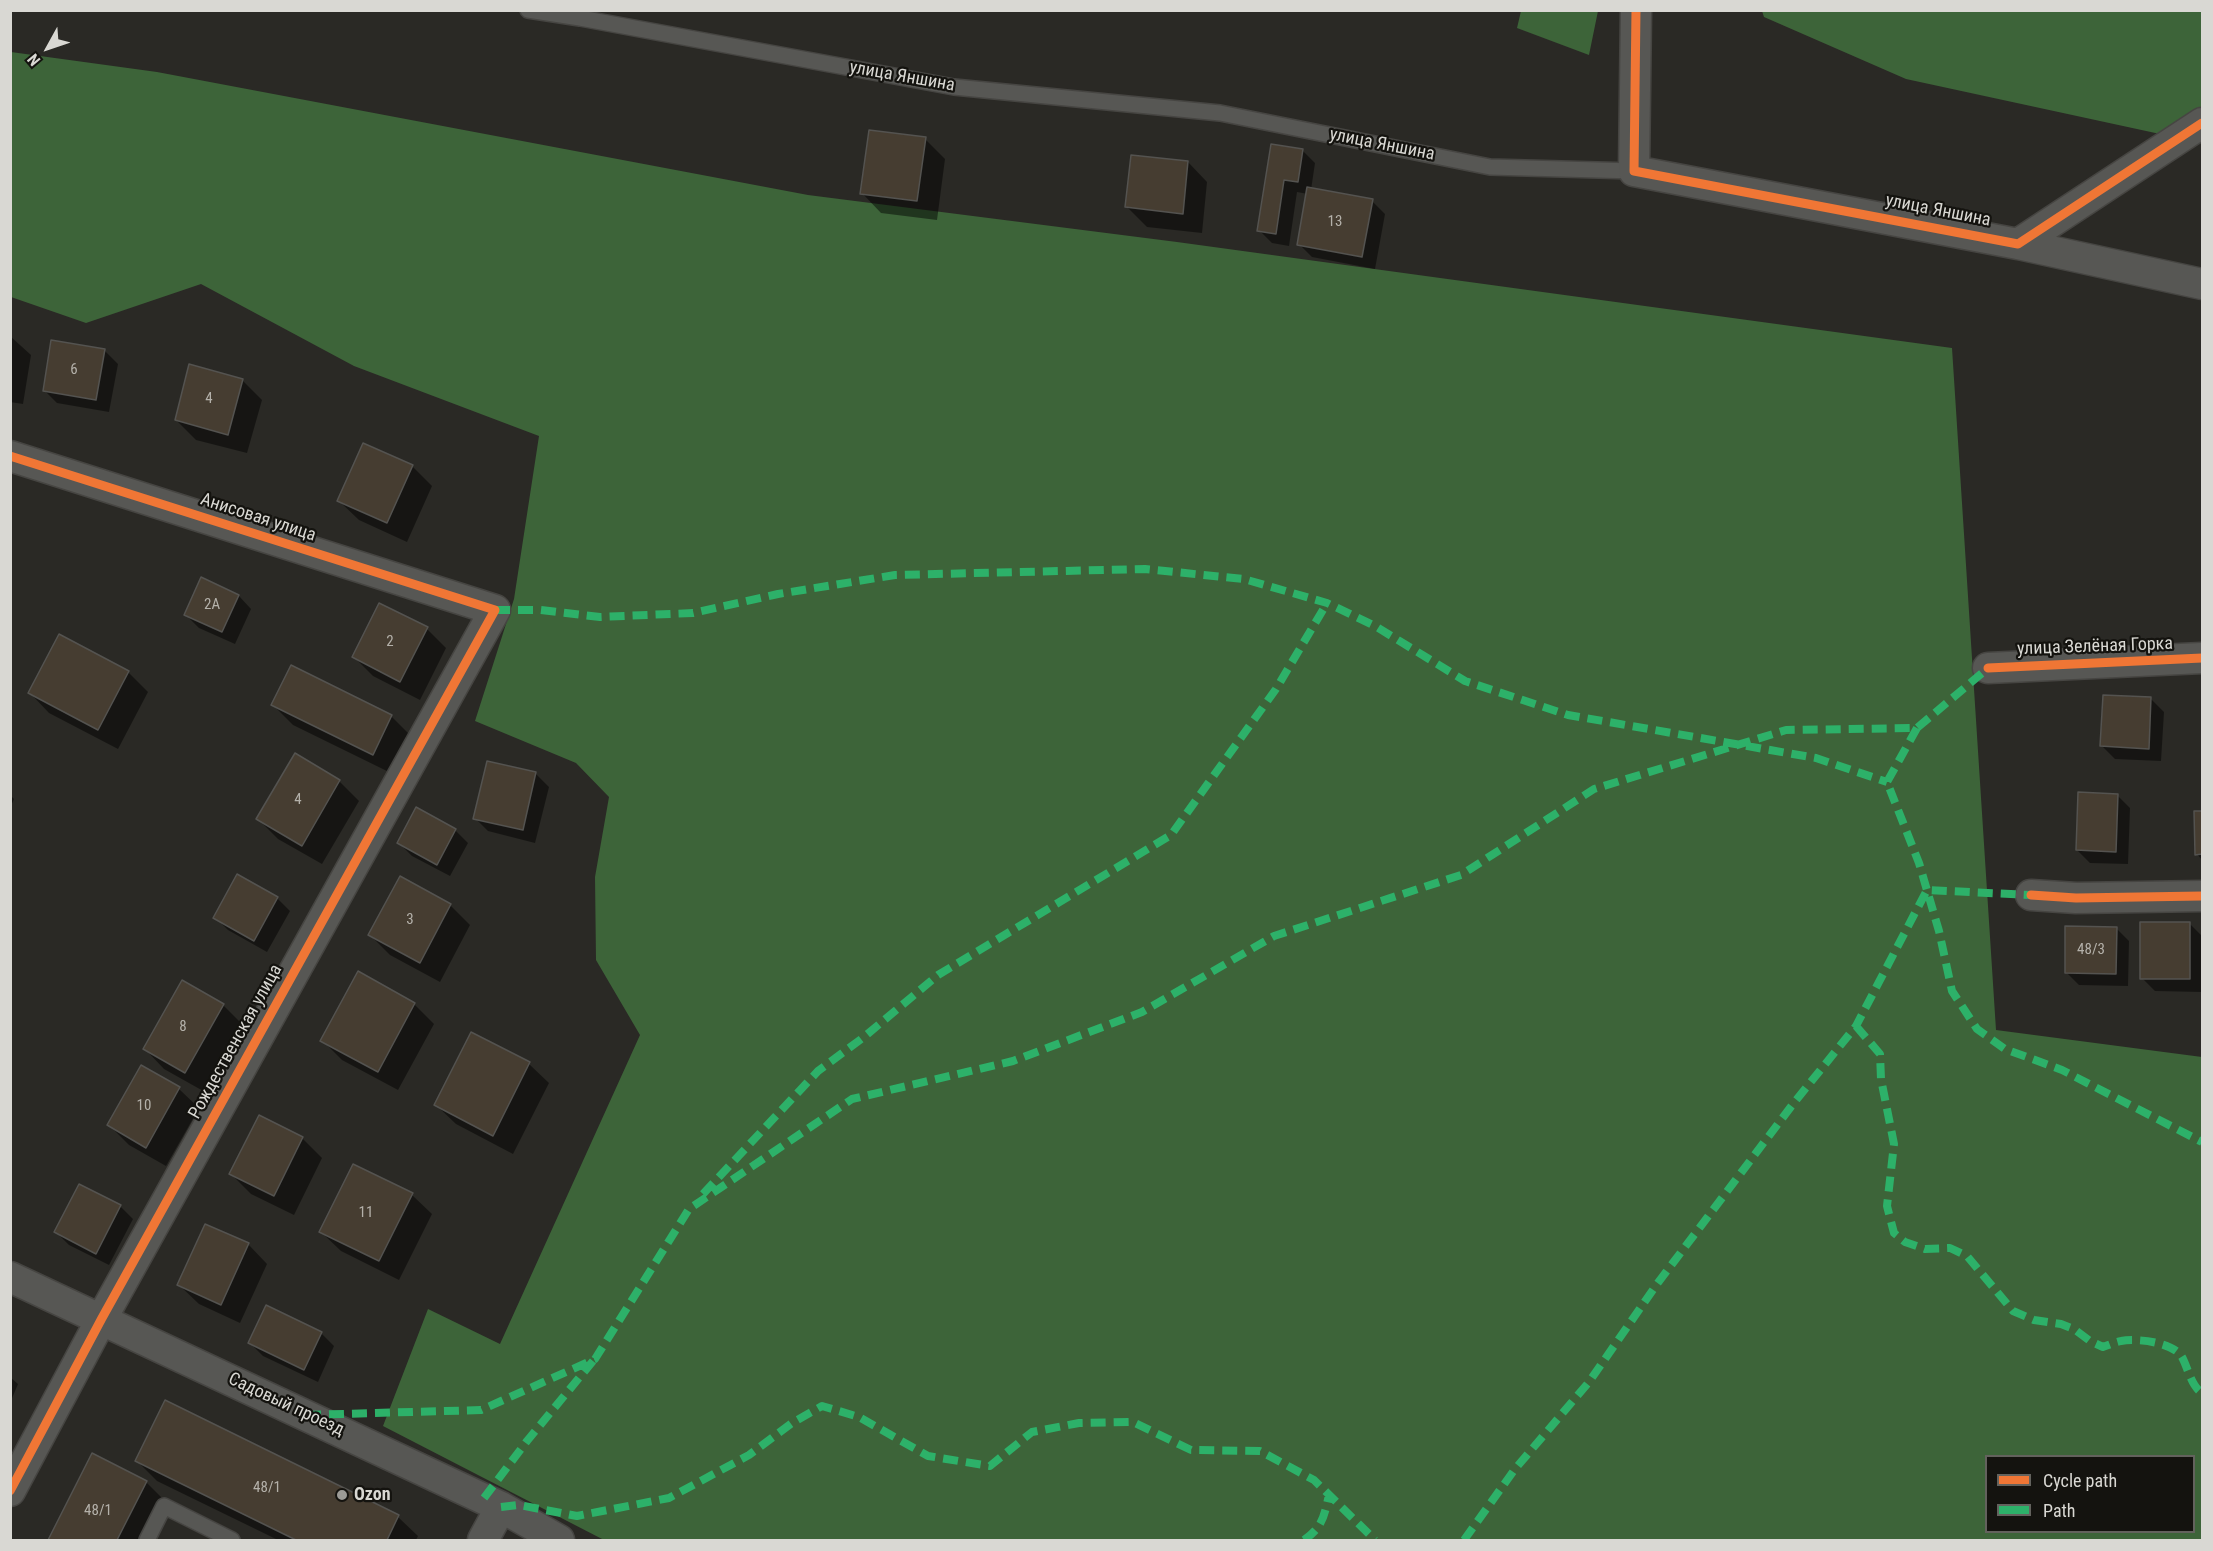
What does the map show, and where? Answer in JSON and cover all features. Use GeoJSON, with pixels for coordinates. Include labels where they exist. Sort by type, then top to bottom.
{"type":"FeatureCollection","features":[{"type":"Feature","properties":{"kind":"street"},"geometry":{"type":"LineString","coordinates":[[1634,171],[1636,10]]}},
{"type":"Feature","properties":{"kind":"street"},"geometry":{"type":"LineString","coordinates":[[2018,244],[2202,123]]}},
{"type":"Feature","properties":{"kind":"street","name":"улица Яншина"},"geometry":{"type":"LineString","coordinates":[[1634,171],[2018,244],[2202,284]]}},
{"type":"Feature","properties":{"kind":"street","name":"Анисовая улица"},"geometry":{"type":"LineString","coordinates":[[10,456],[495,610]]}},
{"type":"Feature","properties":{"kind":"street","name":"Рождественская улица"},"geometry":{"type":"LineString","coordinates":[[10,1491],[102,1318],[495,610]]}},
{"type":"Feature","properties":{"kind":"street","name":"улица Зелёная Горка"},"geometry":{"type":"LineString","coordinates":[[1988,668],[2202,658]]}},
{"type":"Feature","properties":{"kind":"street"},"geometry":{"type":"LineString","coordinates":[[2031,895],[2076,898],[2202,896]]}},
{"type":"Feature","properties":{"kind":"street","name":"Садовый проезд"},"geometry":{"type":"LineString","coordinates":[[10,1276],[501,1506],[559,1540]]}},
{"type":"Feature","properties":{"kind":"street"},"geometry":{"type":"LineString","coordinates":[[483,1540],[501,1506]]}},
{"type":"Feature","properties":{"kind":"lane","name":"улица Яншина"},"geometry":{"type":"LineString","coordinates":[[528,10],[954,87],[1220,113],[1490,167],[1634,171]]}},
{"type":"Feature","properties":{"kind":"lane"},"geometry":{"type":"LineString","coordinates":[[147,1540],[164,1506],[232,1540]]}},
{"type":"Feature","properties":{"kind":"green space"},"geometry":{"type":"Polygon","coordinates":[[[1521,11],[1598,11],[1589,55],[1517,28],[1521,11]]]}},
{"type":"Feature","properties":{"kind":"green space"},"geometry":{"type":"Polygon","coordinates":[[[1762,11],[2202,11],[2202,111],[2160,134],[1906,79],[1764,17],[1762,11]]]}},
{"type":"Feature","properties":{"kind":"green space"},"geometry":{"type":"Polygon","coordinates":[[[11,52],[157,72],[808,195],[1177,242],[1952,348],[1996,1030],[2202,1057],[2202,1540],[604,1540],[383,1426],[428,1309],[500,1344],[640,1035],[596,960],[595,877],[609,797],[576,763],[475,721],[514,599],[539,436],[354,366],[201,284],[86,323],[11,297],[11,52]]]}},
{"type":"Feature","properties":{"kind":"building"},"geometry":{"type":"Polygon","coordinates":[[[869,130],[926,137],[917,201],[860,194],[869,130]]]}},
{"type":"Feature","properties":{"kind":"building"},"geometry":{"type":"Polygon","coordinates":[[[1271,144],[1303,149],[1298,182],[1284,180],[1276,234],[1257,231],[1271,144]]]}},
{"type":"Feature","properties":{"kind":"building"},"geometry":{"type":"Polygon","coordinates":[[[1131,155],[1188,161],[1183,214],[1125,207],[1131,155]]]}},
{"type":"Feature","properties":{"kind":"building"},"geometry":{"type":"Polygon","coordinates":[[[1307,187],[1373,199],[1362,257],[1297,245],[1307,187]]]}},
{"type":"Feature","properties":{"kind":"building"},"geometry":{"type":"Polygon","coordinates":[[[51,340],[105,349],[96,400],[43,391],[51,340]]]}},
{"type":"Feature","properties":{"kind":"building"},"geometry":{"type":"Polygon","coordinates":[[[189,364],[243,379],[228,435],[175,420],[189,364]]]}},
{"type":"Feature","properties":{"kind":"building"},"geometry":{"type":"Polygon","coordinates":[[[363,443],[413,465],[387,523],[337,501],[363,443]]]}},
{"type":"Feature","properties":{"kind":"building"},"geometry":{"type":"Polygon","coordinates":[[[201,577],[239,595],[222,632],[184,615],[201,577]]]}},
{"type":"Feature","properties":{"kind":"building"},"geometry":{"type":"Polygon","coordinates":[[[379,603],[428,627],[400,682],[352,657],[379,603]]]}},
{"type":"Feature","properties":{"kind":"building"},"geometry":{"type":"Polygon","coordinates":[[[59,634],[129,671],[98,730],[28,693],[59,634]]]}},
{"type":"Feature","properties":{"kind":"building"},"geometry":{"type":"Polygon","coordinates":[[[291,665],[392,715],[373,755],[271,705],[291,665]]]}},
{"type":"Feature","properties":{"kind":"building"},"geometry":{"type":"Polygon","coordinates":[[[2103,695],[2151,697],[2149,749],[2100,746],[2103,695]]]}},
{"type":"Feature","properties":{"kind":"building"},"geometry":{"type":"Polygon","coordinates":[[[295,753],[340,780],[302,846],[256,819],[295,753]]]}},
{"type":"Feature","properties":{"kind":"building"},"geometry":{"type":"Polygon","coordinates":[[[487,761],[536,772],[523,830],[473,819],[487,761]]]}},
{"type":"Feature","properties":{"kind":"building"},"geometry":{"type":"Polygon","coordinates":[[[2078,792],[2118,794],[2116,852],[2076,850],[2078,792]]]}},
{"type":"Feature","properties":{"kind":"building"},"geometry":{"type":"Polygon","coordinates":[[[416,807],[456,829],[437,865],[397,843],[416,807]]]}},
{"type":"Feature","properties":{"kind":"building"},"geometry":{"type":"Polygon","coordinates":[[[2194,811],[2202,811],[2202,854],[2195,855],[2194,811]]]}},
{"type":"Feature","properties":{"kind":"building"},"geometry":{"type":"Polygon","coordinates":[[[237,874],[278,897],[254,941],[213,918],[237,874]]]}},
{"type":"Feature","properties":{"kind":"building"},"geometry":{"type":"Polygon","coordinates":[[[400,876],[451,904],[420,963],[368,935],[400,876]]]}},
{"type":"Feature","properties":{"kind":"building"},"geometry":{"type":"Polygon","coordinates":[[[2140,922],[2190,922],[2190,979],[2140,979],[2140,922]]]}},
{"type":"Feature","properties":{"kind":"building"},"geometry":{"type":"Polygon","coordinates":[[[2065,926],[2117,927],[2116,974],[2065,973],[2065,926]]]}},
{"type":"Feature","properties":{"kind":"building"},"geometry":{"type":"Polygon","coordinates":[[[358,971],[415,1003],[378,1072],[320,1041],[358,971]]]}},
{"type":"Feature","properties":{"kind":"building"},"geometry":{"type":"Polygon","coordinates":[[[182,980],[224,1004],[185,1073],[143,1049],[182,980]]]}},
{"type":"Feature","properties":{"kind":"building"},"geometry":{"type":"Polygon","coordinates":[[[471,1032],[530,1062],[493,1136],[434,1105],[471,1032]]]}},
{"type":"Feature","properties":{"kind":"building"},"geometry":{"type":"Polygon","coordinates":[[[141,1065],[180,1087],[146,1148],[107,1125],[141,1065]]]}},
{"type":"Feature","properties":{"kind":"building"},"geometry":{"type":"Polygon","coordinates":[[[259,1115],[303,1137],[274,1196],[229,1174],[259,1115]]]}},
{"type":"Feature","properties":{"kind":"building"},"geometry":{"type":"Polygon","coordinates":[[[353,1164],[413,1193],[379,1261],[319,1232],[353,1164]]]}},
{"type":"Feature","properties":{"kind":"building"},"geometry":{"type":"Polygon","coordinates":[[[79,1184],[121,1205],[96,1254],[54,1232],[79,1184]]]}},
{"type":"Feature","properties":{"kind":"building"},"geometry":{"type":"Polygon","coordinates":[[[205,1224],[249,1243],[221,1305],[177,1285],[205,1224]]]}},
{"type":"Feature","properties":{"kind":"building"},"geometry":{"type":"Polygon","coordinates":[[[266,1305],[322,1332],[304,1370],[248,1343],[266,1305]]]}},
{"type":"Feature","properties":{"kind":"building"},"geometry":{"type":"Polygon","coordinates":[[[165,1400],[399,1515],[387,1540],[296,1540],[135,1461],[165,1400]]]}},
{"type":"Feature","properties":{"kind":"building"},"geometry":{"type":"Polygon","coordinates":[[[92,1453],[147,1481],[117,1540],[48,1540],[92,1453]]]}},
{"type":"Feature","properties":{"kind":"marked path"},"geometry":{"type":"LineString","coordinates":[[495,610],[541,610],[600,617],[693,613],[778,594],[895,575],[1145,569],[1244,579],[1327,603],[1375,626],[1465,681],[1568,715],[1816,758],[1887,782]]}},
{"type":"Feature","properties":{"kind":"marked path"},"geometry":{"type":"LineString","coordinates":[[703,1194],[818,1071],[864,1037],[938,975],[1171,835],[1276,689],[1327,603]]}},
{"type":"Feature","properties":{"kind":"marked path"},"geometry":{"type":"LineString","coordinates":[[306,1415],[481,1410],[595,1359],[689,1209],[852,1099],[1013,1061],[1142,1012],[1274,936],[1461,875],[1594,789],[1786,730],[1917,728],[1988,668]]}},
{"type":"Feature","properties":{"kind":"marked path"},"geometry":{"type":"LineString","coordinates":[[1917,728],[1887,782],[1919,863],[1939,931],[1952,991],[1977,1029],[2005,1049],[2062,1070],[2202,1142]]}},
{"type":"Feature","properties":{"kind":"marked path"},"geometry":{"type":"LineString","coordinates":[[1464,1540],[1515,1469],[1589,1382],[1657,1284],[1793,1104],[1856,1026],[1927,890],[2031,895]]}},
{"type":"Feature","properties":{"kind":"marked path"},"geometry":{"type":"LineString","coordinates":[[1856,1026],[1880,1054],[1881,1079],[1894,1144],[1887,1206],[1894,1233],[1905,1242],[1925,1249],[1950,1248],[1967,1256],[2013,1311],[2034,1320],[2061,1324],[2074,1329],[2103,1347],[2119,1341],[2136,1340],[2154,1342],[2171,1348],[2182,1357],[2192,1381],[2202,1393]]}},
{"type":"Feature","properties":{"kind":"marked path"},"geometry":{"type":"LineString","coordinates":[[484,1498],[527,1441],[593,1361]]}},
{"type":"Feature","properties":{"kind":"marked path"},"geometry":{"type":"LineString","coordinates":[[501,1507],[519,1505],[577,1516],[669,1498],[749,1455],[792,1423],[822,1406],[859,1417],[928,1456],[990,1466],[1032,1432],[1079,1423],[1133,1422],[1191,1450],[1260,1451],[1314,1480],[1375,1540]]}},
{"type":"Feature","properties":{"kind":"marked path"},"geometry":{"type":"LineString","coordinates":[[1304,1540],[1319,1526],[1329,1495]]}},
{"type":"Feature","properties":{"kind":"cycle path"},"geometry":{"type":"LineString","coordinates":[[1636,10],[1634,171],[2018,244],[2202,123]]}},
{"type":"Feature","properties":{"kind":"cycle path"},"geometry":{"type":"LineString","coordinates":[[10,456],[495,610],[102,1318],[10,1491]]}},
{"type":"Feature","properties":{"kind":"cycle path"},"geometry":{"type":"LineString","coordinates":[[1988,668],[2202,658]]}},
{"type":"Feature","properties":{"kind":"cycle path"},"geometry":{"type":"LineString","coordinates":[[2031,895],[2076,898],[2202,896]]}},
{"type":"Feature","properties":{"kind":"place","name":"Ozon"},"geometry":{"type":"Point","coordinates":[342,1495]}}]}
